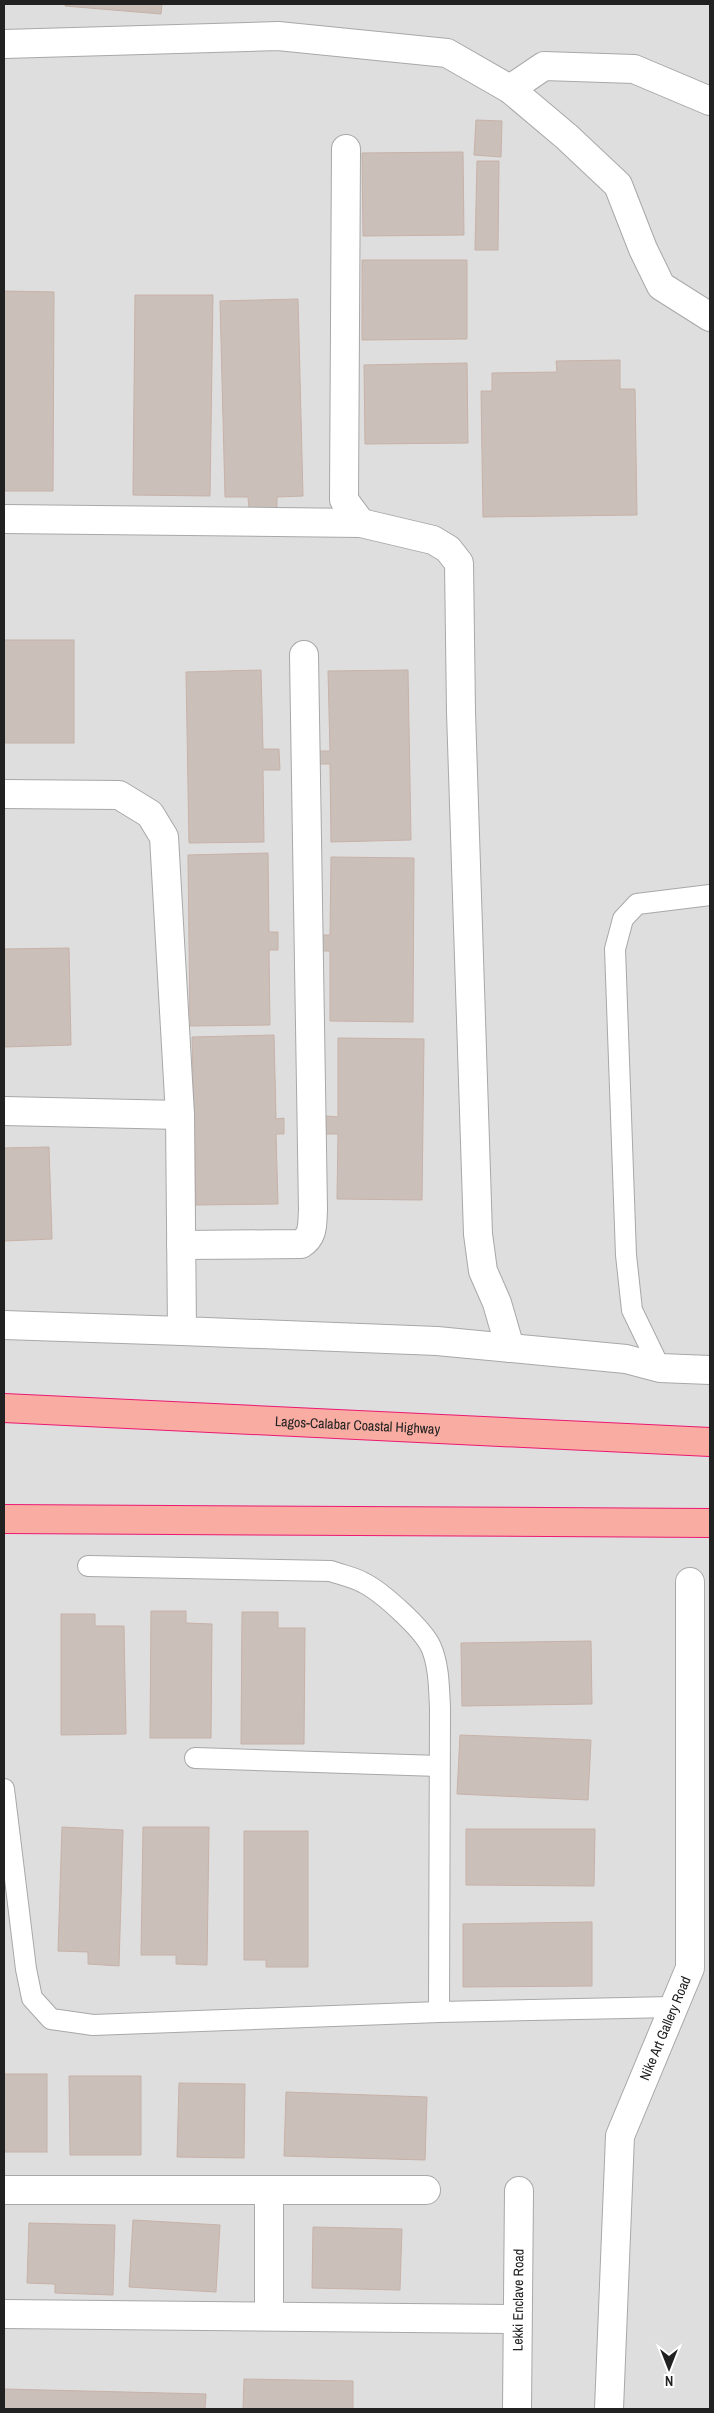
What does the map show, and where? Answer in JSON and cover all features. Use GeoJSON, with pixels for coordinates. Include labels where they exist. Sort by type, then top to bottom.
{"type":"FeatureCollection","features":[{"type":"Feature","properties":{"kind":"highway","name":"Lagos-Calabar Coastal Highway"},"geometry":{"type":"LineString","coordinates":[[4,1408],[710,1442]]}},
{"type":"Feature","properties":{"kind":"highway"},"geometry":{"type":"LineString","coordinates":[[4,1519],[710,1524]]}},
{"type":"Feature","properties":{"kind":"street"},"geometry":{"type":"LineString","coordinates":[[4,44],[278,36],[446,53],[510,88],[567,137],[618,185],[643,249],[662,286],[710,317]]}},
{"type":"Feature","properties":{"kind":"street"},"geometry":{"type":"LineString","coordinates":[[510,88],[544,66],[634,69],[710,101]]}},
{"type":"Feature","properties":{"kind":"street"},"geometry":{"type":"LineString","coordinates":[[346,149],[344,500],[361,523]]}},
{"type":"Feature","properties":{"kind":"street"},"geometry":{"type":"LineString","coordinates":[[4,519],[361,523],[433,540],[448,549],[459,563],[461,722],[478,1234],[483,1271],[497,1303],[510,1348]]}},
{"type":"Feature","properties":{"kind":"street"},"geometry":{"type":"LineString","coordinates":[[181,1245],[301,1244],[308,1240],[312,1231],[314,1210],[304,655]]}},
{"type":"Feature","properties":{"kind":"street"},"geometry":{"type":"LineString","coordinates":[[4,794],[119,795],[150,814],[164,837],[180,1115],[182,1332]]}},
{"type":"Feature","properties":{"kind":"street"},"geometry":{"type":"LineString","coordinates":[[4,1111],[180,1115]]}},
{"type":"Feature","properties":{"kind":"street"},"geometry":{"type":"LineString","coordinates":[[4,1325],[437,1341],[626,1359],[660,1368],[710,1370]]}},
{"type":"Feature","properties":{"kind":"street","name":"Nike Art Gallery Road"},"geometry":{"type":"LineString","coordinates":[[609,2409],[620,2136],[672,2007],[687,1976],[690,1960],[690,1582]]}},
{"type":"Feature","properties":{"kind":"street"},"geometry":{"type":"LineString","coordinates":[[4,2190],[426,2190]]}},
{"type":"Feature","properties":{"kind":"street"},"geometry":{"type":"LineString","coordinates":[[268,2190],[268,2316]]}},
{"type":"Feature","properties":{"kind":"street","name":"Lekki Enclave Road"},"geometry":{"type":"LineString","coordinates":[[517,2409],[519,2191]]}},
{"type":"Feature","properties":{"kind":"street"},"geometry":{"type":"LineString","coordinates":[[4,2314],[517,2319]]}},
{"type":"Feature","properties":{"kind":"lane"},"geometry":{"type":"LineString","coordinates":[[660,1368],[632,1310],[629,1282],[615,949],[623,918],[637,904],[710,895]]}},
{"type":"Feature","properties":{"kind":"lane"},"geometry":{"type":"LineString","coordinates":[[88,1566],[331,1571],[363,1582],[382,1594],[420,1631],[431,1646],[437,1672],[440,1708],[439,2012]]}},
{"type":"Feature","properties":{"kind":"lane"},"geometry":{"type":"LineString","coordinates":[[195,1758],[439,1766]]}},
{"type":"Feature","properties":{"kind":"lane"},"geometry":{"type":"LineString","coordinates":[[4,1789],[26,1969],[32,1998],[51,2019],[93,2026],[439,2012],[672,2007]]}},
{"type":"Feature","properties":{"kind":"shaded area"},"geometry":{"type":"Polygon","coordinates":[[[4,4],[710,4],[710,2409],[4,2409],[4,4]]]}},
{"type":"Feature","properties":{"kind":"building"},"geometry":{"type":"Polygon","coordinates":[[[65,4],[162,4],[161,14],[65,6],[65,4]]]}},
{"type":"Feature","properties":{"kind":"building"},"geometry":{"type":"Polygon","coordinates":[[[476,120],[502,121],[501,157],[474,155],[476,120]]]}},
{"type":"Feature","properties":{"kind":"building"},"geometry":{"type":"Polygon","coordinates":[[[463,152],[464,235],[363,236],[362,153],[463,152]]]}},
{"type":"Feature","properties":{"kind":"building"},"geometry":{"type":"Polygon","coordinates":[[[477,161],[499,161],[498,250],[475,250],[477,161]]]}},
{"type":"Feature","properties":{"kind":"building"},"geometry":{"type":"Polygon","coordinates":[[[362,260],[467,260],[467,339],[362,340],[362,260]]]}},
{"type":"Feature","properties":{"kind":"building"},"geometry":{"type":"Polygon","coordinates":[[[4,291],[54,292],[53,491],[4,491],[4,291]]]}},
{"type":"Feature","properties":{"kind":"building"},"geometry":{"type":"Polygon","coordinates":[[[135,295],[213,295],[210,496],[133,495],[135,295]]]}},
{"type":"Feature","properties":{"kind":"building"},"geometry":{"type":"Polygon","coordinates":[[[298,299],[303,496],[277,497],[277,509],[249,510],[248,497],[225,497],[220,301],[298,299]]]}},
{"type":"Feature","properties":{"kind":"building"},"geometry":{"type":"Polygon","coordinates":[[[620,360],[620,389],[635,389],[637,515],[483,517],[481,391],[492,391],[492,373],[557,372],[556,361],[620,360]]]}},
{"type":"Feature","properties":{"kind":"building"},"geometry":{"type":"Polygon","coordinates":[[[467,363],[468,443],[365,444],[364,365],[467,363]]]}},
{"type":"Feature","properties":{"kind":"building"},"geometry":{"type":"Polygon","coordinates":[[[4,640],[74,640],[74,743],[4,743],[4,640]]]}},
{"type":"Feature","properties":{"kind":"building"},"geometry":{"type":"Polygon","coordinates":[[[261,670],[263,749],[279,749],[280,770],[263,770],[264,842],[189,843],[186,672],[261,670]]]}},
{"type":"Feature","properties":{"kind":"building"},"geometry":{"type":"Polygon","coordinates":[[[408,670],[411,840],[331,842],[330,764],[316,764],[316,751],[330,751],[328,671],[408,670]]]}},
{"type":"Feature","properties":{"kind":"building"},"geometry":{"type":"Polygon","coordinates":[[[268,853],[269,932],[278,932],[278,950],[269,950],[270,1025],[190,1026],[188,855],[268,853]]]}},
{"type":"Feature","properties":{"kind":"building"},"geometry":{"type":"Polygon","coordinates":[[[331,857],[414,858],[413,1022],[330,1021],[330,951],[319,951],[319,935],[330,935],[331,857]]]}},
{"type":"Feature","properties":{"kind":"building"},"geometry":{"type":"Polygon","coordinates":[[[69,948],[71,1045],[4,1047],[4,949],[69,948]]]}},
{"type":"Feature","properties":{"kind":"building"},"geometry":{"type":"Polygon","coordinates":[[[274,1035],[276,1119],[284,1118],[284,1134],[276,1134],[278,1204],[196,1205],[192,1037],[274,1035]]]}},
{"type":"Feature","properties":{"kind":"building"},"geometry":{"type":"Polygon","coordinates":[[[338,1038],[424,1039],[422,1200],[337,1199],[338,1134],[326,1134],[326,1116],[338,1117],[338,1038]]]}},
{"type":"Feature","properties":{"kind":"building"},"geometry":{"type":"Polygon","coordinates":[[[49,1147],[52,1239],[4,1241],[4,1148],[49,1147]]]}},
{"type":"Feature","properties":{"kind":"building"},"geometry":{"type":"Polygon","coordinates":[[[151,1611],[186,1611],[186,1623],[212,1624],[211,1738],[150,1738],[151,1611]]]}},
{"type":"Feature","properties":{"kind":"building"},"geometry":{"type":"Polygon","coordinates":[[[242,1612],[278,1612],[278,1628],[305,1628],[304,1744],[241,1744],[242,1612]]]}},
{"type":"Feature","properties":{"kind":"building"},"geometry":{"type":"Polygon","coordinates":[[[61,1614],[95,1614],[95,1626],[124,1626],[126,1734],[61,1735],[61,1614]]]}},
{"type":"Feature","properties":{"kind":"building"},"geometry":{"type":"Polygon","coordinates":[[[591,1641],[592,1704],[462,1706],[461,1643],[591,1641]]]}},
{"type":"Feature","properties":{"kind":"building"},"geometry":{"type":"Polygon","coordinates":[[[460,1735],[591,1740],[588,1800],[457,1794],[460,1735]]]}},
{"type":"Feature","properties":{"kind":"building"},"geometry":{"type":"Polygon","coordinates":[[[62,1827],[123,1830],[119,1966],[88,1964],[88,1952],[58,1951],[62,1827]]]}},
{"type":"Feature","properties":{"kind":"building"},"geometry":{"type":"Polygon","coordinates":[[[143,1827],[209,1827],[207,1965],[176,1964],[176,1955],[141,1955],[143,1827]]]}},
{"type":"Feature","properties":{"kind":"building"},"geometry":{"type":"Polygon","coordinates":[[[466,1829],[595,1829],[594,1886],[466,1885],[466,1829]]]}},
{"type":"Feature","properties":{"kind":"building"},"geometry":{"type":"Polygon","coordinates":[[[244,1831],[308,1831],[308,1967],[266,1967],[266,1960],[244,1960],[244,1831]]]}},
{"type":"Feature","properties":{"kind":"building"},"geometry":{"type":"Polygon","coordinates":[[[592,1922],[592,1986],[463,1987],[463,1924],[592,1922]]]}},
{"type":"Feature","properties":{"kind":"building"},"geometry":{"type":"Polygon","coordinates":[[[4,2074],[47,2074],[47,2152],[4,2152],[4,2074]]]}},
{"type":"Feature","properties":{"kind":"building"},"geometry":{"type":"Polygon","coordinates":[[[69,2076],[141,2076],[141,2155],[70,2155],[69,2076]]]}},
{"type":"Feature","properties":{"kind":"building"},"geometry":{"type":"Polygon","coordinates":[[[179,2083],[245,2084],[244,2158],[177,2157],[179,2083]]]}},
{"type":"Feature","properties":{"kind":"building"},"geometry":{"type":"Polygon","coordinates":[[[286,2092],[427,2097],[425,2160],[284,2156],[286,2092]]]}},
{"type":"Feature","properties":{"kind":"building"},"geometry":{"type":"Polygon","coordinates":[[[133,2220],[220,2225],[216,2292],[129,2287],[133,2220]]]}},
{"type":"Feature","properties":{"kind":"building"},"geometry":{"type":"Polygon","coordinates":[[[29,2223],[115,2225],[113,2295],[55,2293],[55,2284],[27,2283],[29,2223]]]}},
{"type":"Feature","properties":{"kind":"building"},"geometry":{"type":"Polygon","coordinates":[[[313,2227],[402,2229],[400,2290],[312,2288],[313,2227]]]}},
{"type":"Feature","properties":{"kind":"building"},"geometry":{"type":"Polygon","coordinates":[[[244,2379],[353,2381],[353,2409],[243,2409],[244,2379]]]}},
{"type":"Feature","properties":{"kind":"building"},"geometry":{"type":"Polygon","coordinates":[[[4,2389],[206,2394],[205,2409],[4,2409],[4,2389]]]}}]}
